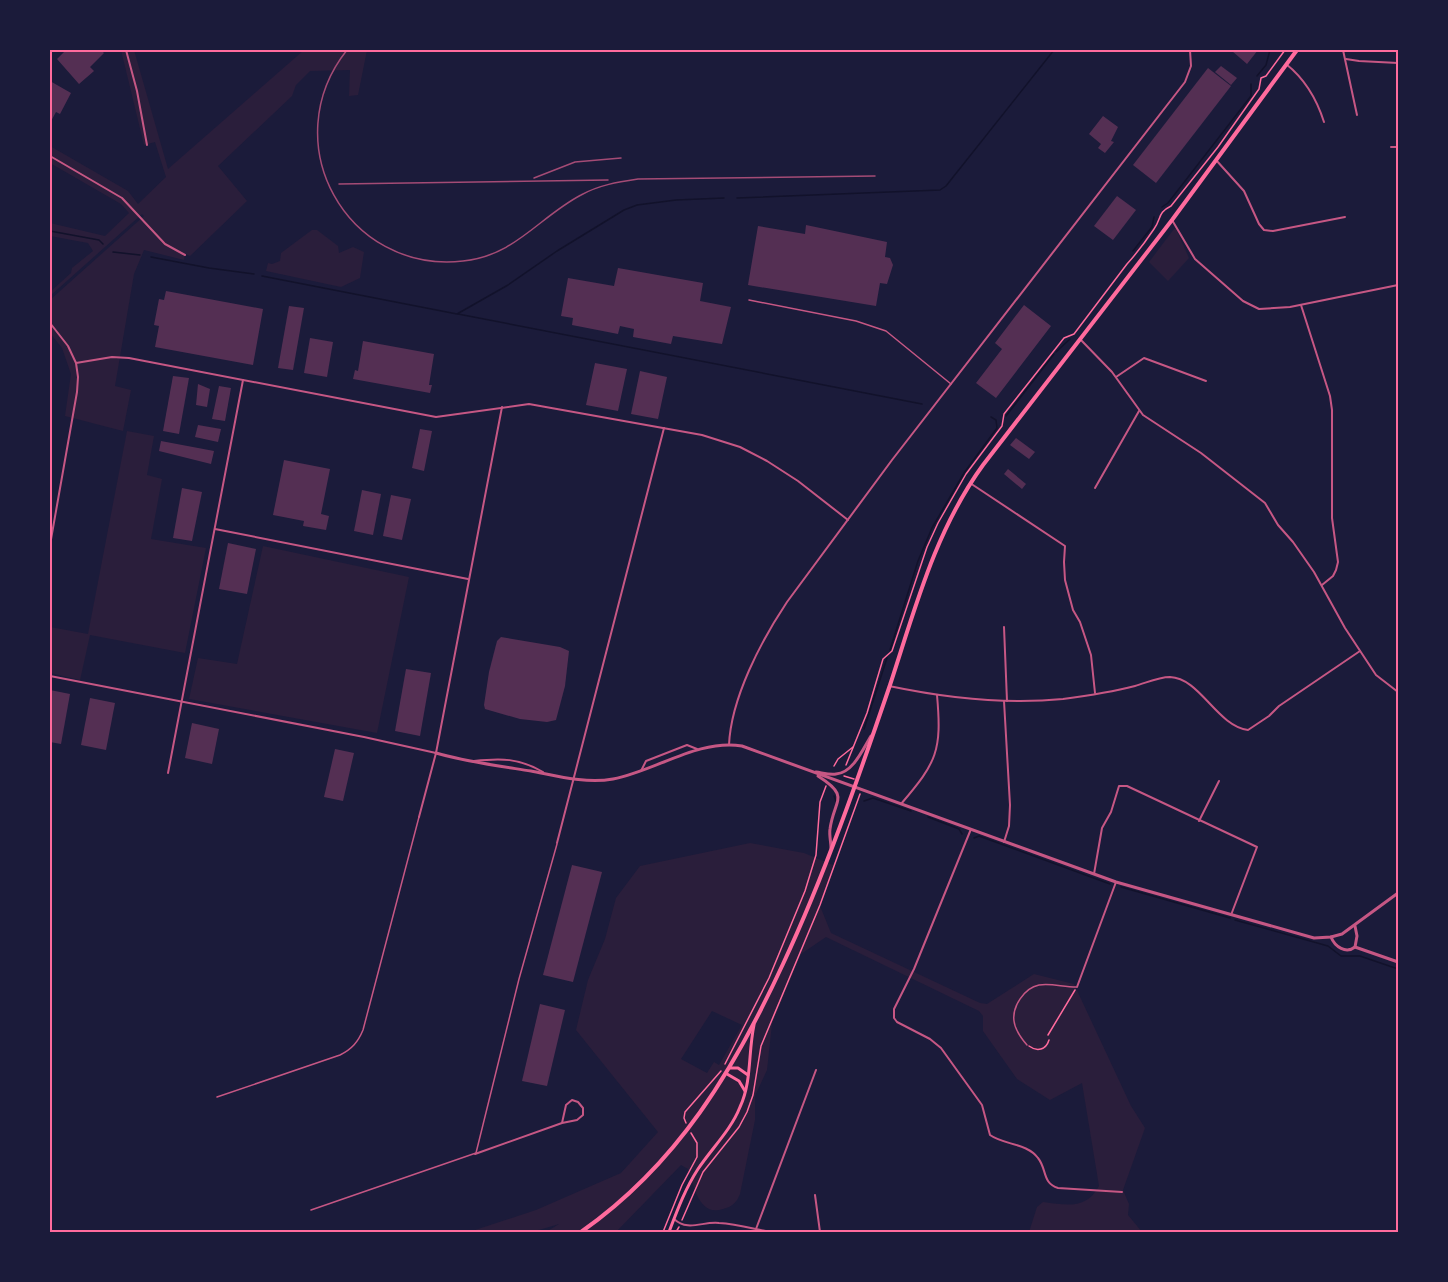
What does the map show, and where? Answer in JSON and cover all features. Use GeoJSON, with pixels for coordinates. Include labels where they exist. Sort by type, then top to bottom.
{"type":"FeatureCollection","features":[{"type":"Feature","properties":{"kind":"main road"},"geometry":{"type":"LineString","coordinates":[[581,1233],[619,1203],[664,1160],[705,1106],[730,1068],[755,1021],[794,940],[831,852],[934,552],[970,483],[1172,220],[1298,50]]}},
{"type":"Feature","properties":{"kind":"main road"},"geometry":{"type":"LineString","coordinates":[[669,1233],[692,1178],[733,1121],[746,1093],[755,1021]]}},
{"type":"Feature","properties":{"kind":"main road"},"geometry":{"type":"LineString","coordinates":[[730,1068],[738,1068],[749,1077]]}},
{"type":"Feature","properties":{"kind":"main road"},"geometry":{"type":"LineString","coordinates":[[726,1074],[739,1081],[746,1093]]}},
{"type":"Feature","properties":{"kind":"street"},"geometry":{"type":"LineString","coordinates":[[126,50],[147,145]]}},
{"type":"Feature","properties":{"kind":"street"},"geometry":{"type":"LineString","coordinates":[[729,745],[731,724],[736,707],[772,627],[797,588],[892,460],[1185,82],[1191,66],[1190,50]]}},
{"type":"Feature","properties":{"kind":"street"},"geometry":{"type":"LineString","coordinates":[[1343,50],[1357,115]]}},
{"type":"Feature","properties":{"kind":"street"},"geometry":{"type":"LineString","coordinates":[[1346,59],[1359,62],[1398,63]]}},
{"type":"Feature","properties":{"kind":"street"},"geometry":{"type":"LineString","coordinates":[[1286,64],[1296,73],[1315,99],[1324,122]]}},
{"type":"Feature","properties":{"kind":"street"},"geometry":{"type":"LineString","coordinates":[[1391,147],[1398,147]]}},
{"type":"Feature","properties":{"kind":"street"},"geometry":{"type":"LineString","coordinates":[[50,156],[122,198],[165,244],[185,255]]}},
{"type":"Feature","properties":{"kind":"street"},"geometry":{"type":"LineString","coordinates":[[1216,160],[1244,191],[1264,231],[1345,217]]}},
{"type":"Feature","properties":{"kind":"street"},"geometry":{"type":"LineString","coordinates":[[1172,220],[1193,257],[1248,304],[1259,309],[1279,309],[1398,285]]}},
{"type":"Feature","properties":{"kind":"street"},"geometry":{"type":"LineString","coordinates":[[1301,305],[1330,396],[1332,410],[1332,518],[1338,562],[1333,576],[1322,585]]}},
{"type":"Feature","properties":{"kind":"street"},"geometry":{"type":"LineString","coordinates":[[50,323],[69,346],[76,363],[78,377],[50,545]]}},
{"type":"Feature","properties":{"kind":"street"},"geometry":{"type":"LineString","coordinates":[[1080,339],[1116,376],[1140,411],[1156,425],[1201,453],[1261,500],[1322,585],[1345,628],[1376,675],[1398,692]]}},
{"type":"Feature","properties":{"kind":"street"},"geometry":{"type":"LineString","coordinates":[[76,363],[118,357],[436,417],[519,404],[539,405],[711,437],[748,450],[786,472],[848,520]]}},
{"type":"Feature","properties":{"kind":"street"},"geometry":{"type":"LineString","coordinates":[[1116,376],[1144,358],[1206,381]]}},
{"type":"Feature","properties":{"kind":"street"},"geometry":{"type":"LineString","coordinates":[[168,773],[243,380]]}},
{"type":"Feature","properties":{"kind":"street"},"geometry":{"type":"LineString","coordinates":[[419,818],[436,753],[502,407]]}},
{"type":"Feature","properties":{"kind":"street"},"geometry":{"type":"LineString","coordinates":[[1095,488],[1140,411]]}},
{"type":"Feature","properties":{"kind":"street"},"geometry":{"type":"LineString","coordinates":[[557,843],[664,428]]}},
{"type":"Feature","properties":{"kind":"street"},"geometry":{"type":"LineString","coordinates":[[970,483],[1065,546],[1065,579],[1073,610],[1092,655],[1095,693]]}},
{"type":"Feature","properties":{"kind":"street"},"geometry":{"type":"LineString","coordinates":[[215,529],[469,579]]}},
{"type":"Feature","properties":{"kind":"street"},"geometry":{"type":"LineString","coordinates":[[1004,627],[1010,805],[1004,842]]}},
{"type":"Feature","properties":{"kind":"street"},"geometry":{"type":"LineString","coordinates":[[889,686],[937,695],[1006,701],[1062,699],[1133,686],[1163,677],[1176,678],[1192,688],[1224,718],[1240,729],[1248,730],[1360,651]]}},
{"type":"Feature","properties":{"kind":"street"},"geometry":{"type":"LineString","coordinates":[[50,676],[472,761],[572,778],[606,781],[713,746],[729,745],[746,748],[1116,882],[1307,937],[1331,937],[1342,934],[1398,893]]}},
{"type":"Feature","properties":{"kind":"street"},"geometry":{"type":"LineString","coordinates":[[901,804],[923,778],[934,757],[940,733],[937,695]]}},
{"type":"Feature","properties":{"kind":"street"},"geometry":{"type":"LineString","coordinates":[[811,771],[832,774],[846,772],[872,734]]}},
{"type":"Feature","properties":{"kind":"street"},"geometry":{"type":"LineString","coordinates":[[640,771],[646,760],[687,745],[700,750]]}},
{"type":"Feature","properties":{"kind":"street"},"geometry":{"type":"LineString","coordinates":[[472,761],[499,758],[527,763],[545,774]]}},
{"type":"Feature","properties":{"kind":"street"},"geometry":{"type":"LineString","coordinates":[[811,771],[831,784],[838,795],[838,803],[830,829],[831,852]]}},
{"type":"Feature","properties":{"kind":"street"},"geometry":{"type":"LineString","coordinates":[[1199,821],[1220,781]]}},
{"type":"Feature","properties":{"kind":"street"},"geometry":{"type":"LineString","coordinates":[[1094,874],[1102,828],[1111,812],[1119,786],[1133,788],[1257,847],[1231,915]]}},
{"type":"Feature","properties":{"kind":"street"},"geometry":{"type":"LineString","coordinates":[[971,829],[914,969],[894,1009],[894,1018],[941,1048],[982,1105],[990,1135],[1032,1152],[1038,1157],[1050,1185],[1058,1188],[1122,1192]]}},
{"type":"Feature","properties":{"kind":"street"},"geometry":{"type":"LineString","coordinates":[[1077,987],[1116,882]]}},
{"type":"Feature","properties":{"kind":"street"},"geometry":{"type":"LineString","coordinates":[[1354,926],[1357,936],[1355,947]]}},
{"type":"Feature","properties":{"kind":"street"},"geometry":{"type":"LineString","coordinates":[[1331,937],[1335,945],[1340,948],[1349,950],[1355,947],[1398,962]]}},
{"type":"Feature","properties":{"kind":"street"},"geometry":{"type":"LineString","coordinates":[[756,1229],[816,1071]]}},
{"type":"Feature","properties":{"kind":"street"},"geometry":{"type":"LineString","coordinates":[[475,1154],[562,1123],[578,1120],[583,1115],[583,1108],[575,1100],[566,1105],[562,1123]]}},
{"type":"Feature","properties":{"kind":"street"},"geometry":{"type":"LineString","coordinates":[[815,1195],[820,1233]]}},
{"type":"Feature","properties":{"kind":"street"},"geometry":{"type":"LineString","coordinates":[[674,1219],[680,1225],[694,1226],[718,1222],[771,1233]]}},
{"type":"Feature","properties":{"kind":"lane"},"geometry":{"type":"LineString","coordinates":[[749,300],[856,321],[886,330],[952,384]]}},
{"type":"Feature","properties":{"kind":"lane"},"geometry":{"type":"LineString","coordinates":[[217,1097],[340,1055],[357,1042],[363,1030],[419,818]]}},
{"type":"Feature","properties":{"kind":"lane"},"geometry":{"type":"LineString","coordinates":[[311,1210],[475,1154],[519,979],[557,843]]}},
{"type":"Feature","properties":{"kind":"lane"},"geometry":{"type":"LineString","coordinates":[[1027,1045],[1019,1035],[1013,1019],[1016,1006],[1024,994],[1035,986],[1041,985],[1077,987]]}},
{"type":"Feature","properties":{"kind":"path"},"geometry":{"type":"LineString","coordinates":[[834,766],[838,759],[853,746]]}},
{"type":"Feature","properties":{"kind":"path"},"geometry":{"type":"LineString","coordinates":[[686,1124],[685,1112],[722,1069],[769,978],[809,879],[817,849],[820,802],[827,784]]}},
{"type":"Feature","properties":{"kind":"path"},"geometry":{"type":"LineString","coordinates":[[676,1233],[703,1172],[739,1127],[747,1112],[753,1095],[761,1046],[804,946],[841,849]]}},
{"type":"Feature","properties":{"kind":"path"},"geometry":{"type":"LineString","coordinates":[[1048,1035],[1077,987]]}},
{"type":"Feature","properties":{"kind":"path"},"geometry":{"type":"LineString","coordinates":[[1027,1045],[1040,1050],[1045,1048],[1049,1040]]}},
{"type":"Feature","properties":{"kind":"path"},"geometry":{"type":"LineString","coordinates":[[663,1233],[682,1185],[697,1157],[697,1143],[691,1132]]}},
{"type":"Feature","properties":{"kind":"shaded area"},"geometry":{"type":"Polygon","coordinates":[[[121,50],[134,50],[168,169],[304,50],[367,50],[358,95],[349,96],[350,70],[310,71],[296,85],[292,96],[218,166],[247,201],[190,256],[185,254],[184,260],[144,250],[134,274],[115,386],[131,390],[123,431],[65,416],[71,374],[62,348],[50,333],[50,300],[144,216],[142,214],[50,296],[50,292],[71,273],[72,268],[93,251],[88,243],[50,236],[50,223],[105,236],[129,213],[121,204],[50,163],[50,146],[128,191],[138,204],[166,177],[155,142],[144,145],[121,50]]]}},
{"type":"Feature","properties":{"kind":"shaded area"},"geometry":{"type":"Polygon","coordinates":[[[1174,229],[1189,258],[1168,281],[1149,262],[1174,229]]]}},
{"type":"Feature","properties":{"kind":"shaded area"},"geometry":{"type":"Polygon","coordinates":[[[312,230],[317,230],[338,246],[339,253],[353,247],[364,252],[360,278],[341,287],[266,271],[268,263],[280,261],[281,253],[312,230]]]}},
{"type":"Feature","properties":{"kind":"shaded area"},"geometry":{"type":"Polygon","coordinates":[[[127,431],[154,436],[147,475],[162,479],[151,539],[206,548],[185,653],[90,635],[80,680],[50,673],[50,627],[88,634],[127,431]]]}},
{"type":"Feature","properties":{"kind":"shaded area"},"geometry":{"type":"Polygon","coordinates":[[[263,546],[409,577],[377,733],[189,699],[198,658],[237,664],[263,546]]]}},
{"type":"Feature","properties":{"kind":"shaded area"},"geometry":{"type":"Polygon","coordinates":[[[750,843],[804,853],[833,865],[820,906],[831,933],[980,1003],[987,1004],[1034,974],[1074,984],[1131,1106],[1145,1128],[1123,1190],[1129,1204],[1128,1215],[1142,1232],[1029,1232],[1037,1207],[1043,1202],[1068,1205],[1082,1202],[1094,1194],[1099,1186],[1082,1083],[1050,1100],[1017,1079],[983,1031],[983,1016],[979,1011],[826,937],[801,954],[772,1024],[767,1070],[755,1096],[755,1120],[740,1194],[734,1204],[723,1209],[708,1209],[695,1191],[688,1169],[681,1165],[616,1232],[546,1232],[559,1224],[532,1232],[469,1232],[536,1210],[621,1173],[658,1132],[576,1030],[588,980],[605,939],[616,898],[640,866],[750,843]],[[712,1011],[681,1059],[707,1073],[714,1062],[719,1065],[742,1025],[712,1011]]]}},
{"type":"Feature","properties":{"kind":"building"},"geometry":{"type":"Polygon","coordinates":[[[66,50],[101,50],[104,53],[90,67],[94,71],[79,84],[57,59],[66,50]]]}},
{"type":"Feature","properties":{"kind":"building"},"geometry":{"type":"Polygon","coordinates":[[[1258,50],[1247,64],[1232,51],[1258,50]]]}},
{"type":"Feature","properties":{"kind":"building"},"geometry":{"type":"Polygon","coordinates":[[[1221,66],[1237,78],[1231,85],[1215,72],[1221,66]]]}},
{"type":"Feature","properties":{"kind":"building"},"geometry":{"type":"Polygon","coordinates":[[[1208,68],[1231,86],[1156,183],[1133,165],[1208,68]]]}},
{"type":"Feature","properties":{"kind":"building"},"geometry":{"type":"Polygon","coordinates":[[[50,81],[71,93],[60,114],[56,112],[50,123],[50,81]]]}},
{"type":"Feature","properties":{"kind":"building"},"geometry":{"type":"Polygon","coordinates":[[[1103,116],[1118,127],[1111,141],[1114,142],[1105,153],[1098,148],[1101,144],[1089,134],[1103,116]]]}},
{"type":"Feature","properties":{"kind":"building"},"geometry":{"type":"Polygon","coordinates":[[[1117,196],[1136,210],[1113,240],[1094,226],[1117,196]]]}},
{"type":"Feature","properties":{"kind":"building"},"geometry":{"type":"Polygon","coordinates":[[[806,225],[887,242],[885,257],[890,258],[893,265],[887,284],[880,283],[876,306],[748,285],[758,226],[805,234],[806,225]]]}},
{"type":"Feature","properties":{"kind":"building"},"geometry":{"type":"Polygon","coordinates":[[[618,268],[703,283],[700,301],[731,307],[722,344],[673,336],[671,344],[633,337],[634,329],[620,326],[618,334],[572,325],[573,318],[561,316],[568,278],[614,286],[618,268]]]}},
{"type":"Feature","properties":{"kind":"building"},"geometry":{"type":"Polygon","coordinates":[[[166,291],[263,309],[253,365],[155,347],[159,326],[154,325],[159,299],[164,300],[166,291]]]}},
{"type":"Feature","properties":{"kind":"building"},"geometry":{"type":"Polygon","coordinates":[[[1024,305],[1051,326],[996,398],[976,383],[1002,349],[995,343],[1024,305]]]}},
{"type":"Feature","properties":{"kind":"building"},"geometry":{"type":"Polygon","coordinates":[[[289,306],[304,308],[293,370],[278,368],[289,306]]]}},
{"type":"Feature","properties":{"kind":"building"},"geometry":{"type":"Polygon","coordinates":[[[310,338],[333,342],[327,377],[304,373],[310,338]]]}},
{"type":"Feature","properties":{"kind":"building"},"geometry":{"type":"Polygon","coordinates":[[[363,341],[434,354],[429,385],[432,385],[430,393],[353,379],[355,370],[358,371],[363,341]]]}},
{"type":"Feature","properties":{"kind":"building"},"geometry":{"type":"Polygon","coordinates":[[[595,363],[627,369],[618,411],[586,405],[595,363]]]}},
{"type":"Feature","properties":{"kind":"building"},"geometry":{"type":"Polygon","coordinates":[[[640,371],[667,377],[658,419],[631,414],[640,371]]]}},
{"type":"Feature","properties":{"kind":"building"},"geometry":{"type":"Polygon","coordinates":[[[173,376],[189,378],[179,434],[163,431],[173,376]]]}},
{"type":"Feature","properties":{"kind":"building"},"geometry":{"type":"Polygon","coordinates":[[[198,384],[210,389],[207,407],[196,405],[198,384]]]}},
{"type":"Feature","properties":{"kind":"building"},"geometry":{"type":"Polygon","coordinates":[[[219,386],[231,388],[225,421],[212,419],[219,386]]]}},
{"type":"Feature","properties":{"kind":"building"},"geometry":{"type":"Polygon","coordinates":[[[198,425],[221,429],[218,442],[195,437],[198,425]]]}},
{"type":"Feature","properties":{"kind":"building"},"geometry":{"type":"Polygon","coordinates":[[[420,429],[432,431],[424,471],[412,468],[420,429]]]}},
{"type":"Feature","properties":{"kind":"building"},"geometry":{"type":"Polygon","coordinates":[[[1016,438],[1035,452],[1029,459],[1010,445],[1016,438]]]}},
{"type":"Feature","properties":{"kind":"building"},"geometry":{"type":"Polygon","coordinates":[[[161,441],[214,451],[211,464],[159,451],[161,441]]]}},
{"type":"Feature","properties":{"kind":"building"},"geometry":{"type":"Polygon","coordinates":[[[284,460],[330,469],[321,514],[329,516],[326,530],[303,526],[304,521],[273,515],[284,460]]]}},
{"type":"Feature","properties":{"kind":"building"},"geometry":{"type":"Polygon","coordinates":[[[1008,469],[1026,484],[1022,489],[1004,474],[1008,469]]]}},
{"type":"Feature","properties":{"kind":"building"},"geometry":{"type":"Polygon","coordinates":[[[182,488],[202,492],[192,541],[173,538],[182,488]]]}},
{"type":"Feature","properties":{"kind":"building"},"geometry":{"type":"Polygon","coordinates":[[[362,490],[381,494],[373,535],[354,531],[362,490]]]}},
{"type":"Feature","properties":{"kind":"building"},"geometry":{"type":"Polygon","coordinates":[[[391,495],[411,499],[402,540],[383,536],[391,495]]]}},
{"type":"Feature","properties":{"kind":"building"},"geometry":{"type":"Polygon","coordinates":[[[228,543],[256,549],[247,594],[219,589],[228,543]]]}},
{"type":"Feature","properties":{"kind":"building"},"geometry":{"type":"Polygon","coordinates":[[[501,637],[560,647],[569,651],[565,686],[556,720],[547,722],[520,719],[485,709],[489,672],[497,641],[501,637]]]}},
{"type":"Feature","properties":{"kind":"building"},"geometry":{"type":"Polygon","coordinates":[[[406,669],[431,673],[420,736],[395,731],[406,669]]]}},
{"type":"Feature","properties":{"kind":"building"},"geometry":{"type":"Polygon","coordinates":[[[50,690],[70,694],[61,744],[50,742],[50,690]]]}},
{"type":"Feature","properties":{"kind":"building"},"geometry":{"type":"Polygon","coordinates":[[[90,698],[115,703],[106,750],[81,745],[90,698]]]}},
{"type":"Feature","properties":{"kind":"building"},"geometry":{"type":"Polygon","coordinates":[[[192,723],[219,729],[212,764],[185,758],[192,723]]]}},
{"type":"Feature","properties":{"kind":"building"},"geometry":{"type":"Polygon","coordinates":[[[335,749],[354,753],[343,801],[324,797],[335,749]]]}},
{"type":"Feature","properties":{"kind":"building"},"geometry":{"type":"Polygon","coordinates":[[[572,865],[602,872],[573,982],[543,975],[572,865]]]}},
{"type":"Feature","properties":{"kind":"building"},"geometry":{"type":"Polygon","coordinates":[[[540,1004],[565,1010],[547,1086],[522,1081],[540,1004]]]}},
{"type":"Feature","properties":{"kind":"waterway"},"geometry":{"type":"LineString","coordinates":[[737,198],[940,190],[946,186],[1054,50]]}},
{"type":"Feature","properties":{"kind":"waterway"},"geometry":{"type":"LineString","coordinates":[[1257,76],[1266,65],[1270,50]]}},
{"type":"Feature","properties":{"kind":"waterway"},"geometry":{"type":"LineString","coordinates":[[1162,207],[1168,203],[1251,96],[1251,84]]}},
{"type":"Feature","properties":{"kind":"waterway"},"geometry":{"type":"LineString","coordinates":[[262,276],[457,314],[508,285],[557,251],[624,210],[637,205],[676,200],[724,198]]}},
{"type":"Feature","properties":{"kind":"waterway"},"geometry":{"type":"LineString","coordinates":[[1133,251],[1152,227],[1154,217]]}},
{"type":"Feature","properties":{"kind":"waterway"},"geometry":{"type":"LineString","coordinates":[[50,231],[99,240],[103,244]]}},
{"type":"Feature","properties":{"kind":"waterway"},"geometry":{"type":"LineString","coordinates":[[113,252],[140,255]]}},
{"type":"Feature","properties":{"kind":"waterway"},"geometry":{"type":"LineString","coordinates":[[151,257],[254,274]]}},
{"type":"Feature","properties":{"kind":"waterway"},"geometry":{"type":"LineString","coordinates":[[458,314],[922,404]]}},
{"type":"Feature","properties":{"kind":"waterway"},"geometry":{"type":"LineString","coordinates":[[1056,352],[1070,339]]}},
{"type":"Feature","properties":{"kind":"waterway"},"geometry":{"type":"LineString","coordinates":[[1006,416],[1054,354]]}},
{"type":"Feature","properties":{"kind":"waterway"},"geometry":{"type":"LineString","coordinates":[[890,650],[918,561],[932,528],[964,473],[997,428],[996,420],[991,417]]}},
{"type":"Feature","properties":{"kind":"waterway"},"geometry":{"type":"LineString","coordinates":[[864,729],[887,658]]}},
{"type":"Feature","properties":{"kind":"waterway"},"geometry":{"type":"LineString","coordinates":[[834,796],[836,801]]}},
{"type":"Feature","properties":{"kind":"waterway"},"geometry":{"type":"LineString","coordinates":[[864,801],[873,798],[911,811]]}},
{"type":"Feature","properties":{"kind":"waterway"},"geometry":{"type":"LineString","coordinates":[[928,817],[959,829],[962,834]]}},
{"type":"Feature","properties":{"kind":"waterway"},"geometry":{"type":"LineString","coordinates":[[974,838],[979,836],[1110,884]]}},
{"type":"Feature","properties":{"kind":"waterway"},"geometry":{"type":"LineString","coordinates":[[1121,887],[1230,918]]}},
{"type":"Feature","properties":{"kind":"waterway"},"geometry":{"type":"LineString","coordinates":[[1235,920],[1328,946],[1341,956],[1360,956],[1398,969]]}},
{"type":"Feature","properties":{"kind":"railway"},"geometry":{"type":"LineString","coordinates":[[347,50],[326,86],[318,124],[321,161],[334,195],[356,224],[385,246],[421,259],[463,261],[497,252],[512,244],[581,195],[602,186],[623,181],[875,176]]}},
{"type":"Feature","properties":{"kind":"railway"},"geometry":{"type":"LineString","coordinates":[[534,178],[575,162],[621,158]]}},
{"type":"Feature","properties":{"kind":"railway"},"geometry":{"type":"LineString","coordinates":[[339,184],[608,180]]}}]}
